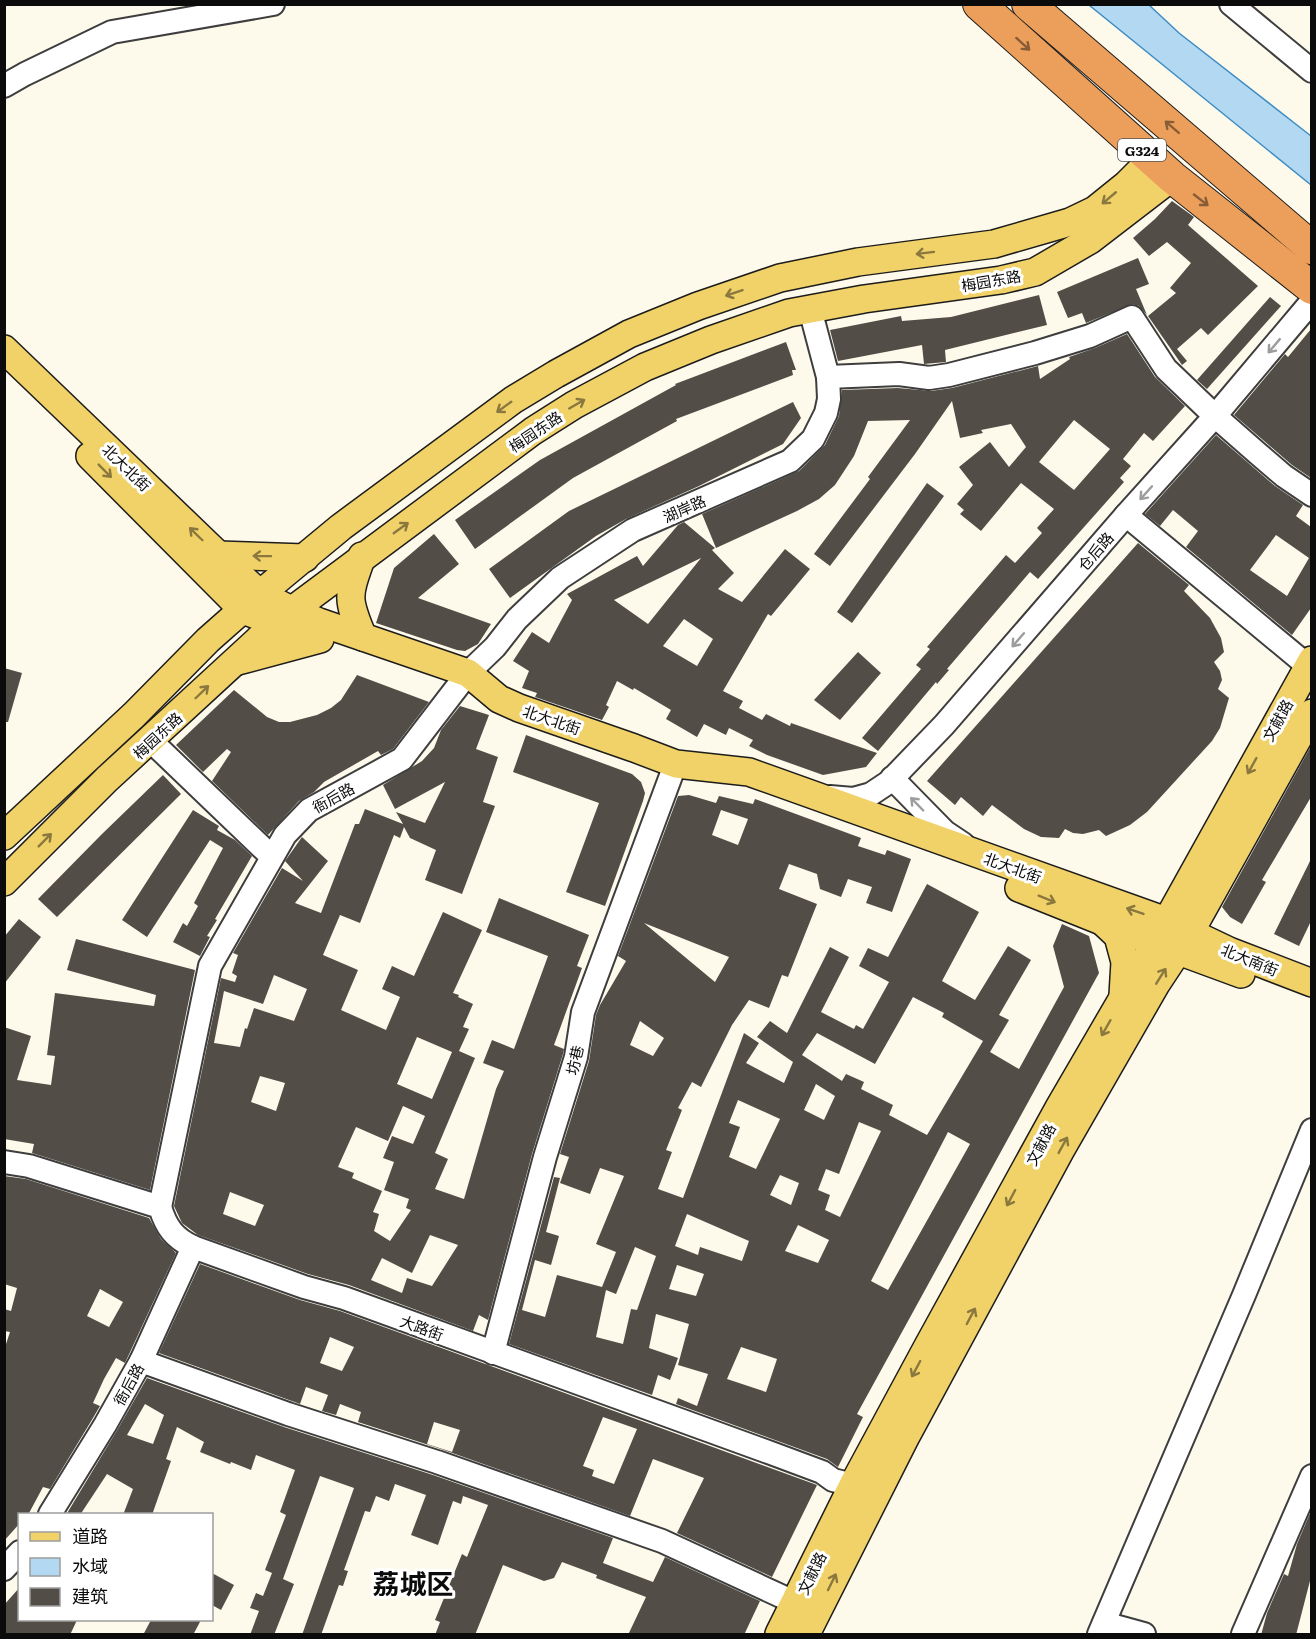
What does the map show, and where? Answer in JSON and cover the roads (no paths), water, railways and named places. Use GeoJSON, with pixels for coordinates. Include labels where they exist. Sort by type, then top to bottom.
{"type":"FeatureCollection","features":[{"type":"Feature","properties":{"kind":"highway","name":"G324"},"geometry":{"type":"LineString","coordinates":[[979,4],[1162,168],[1311,288]]}},
{"type":"Feature","properties":{"kind":"highway","name":"G324"},"geometry":{"type":"LineString","coordinates":[[1028,4],[1311,248]]}},
{"type":"Feature","properties":{"kind":"main road","name":"梅园东路"},"geometry":{"type":"LineString","coordinates":[[4,882],[82,803],[284,617],[362,556],[533,431],[574,405],[645,367],[711,340],[789,313],[864,298],[1001,280],[1035,272],[1090,240],[1162,168]]}},
{"type":"Feature","properties":{"kind":"main road","name":"梅园东路"},"geometry":{"type":"LineString","coordinates":[[4,836],[134,715],[208,640],[251,602],[341,527],[513,400],[556,374],[629,334],[698,306],[780,278],[858,262],[994,244],[1070,222],[1095,210],[1126,184],[1162,168]]}},
{"type":"Feature","properties":{"kind":"main road","name":"北大北街"},"geometry":{"type":"LineString","coordinates":[[4,349],[251,602],[284,617],[320,639],[462,680],[487,707],[511,717],[672,773],[734,783],[1027,891],[1103,922],[1175,941]]}},
{"type":"Feature","properties":{"kind":"main road","name":"北大北街"},"geometry":{"type":"LineString","coordinates":[[4,370],[217,568]]}},
{"type":"Feature","properties":{"kind":"main road"},"geometry":{"type":"LineString","coordinates":[[362,556],[351,588],[350,606],[363,637]]}},
{"type":"Feature","properties":{"kind":"main road"},"geometry":{"type":"LineString","coordinates":[[208,640],[217,568],[306,558]]}},
{"type":"Feature","properties":{"kind":"main road","name":"北大北街"},"geometry":{"type":"LineString","coordinates":[[284,617],[363,637],[462,680],[519,708],[676,764],[749,772],[976,854],[1175,941]]}},
{"type":"Feature","properties":{"kind":"main road"},"geometry":{"type":"LineString","coordinates":[[234,662],[320,639]]}},
{"type":"Feature","properties":{"kind":"main road","name":"文献路"},"geometry":{"type":"LineString","coordinates":[[779,1635],[854,1485],[1056,1114],[1123,998],[1175,941],[1310,663]]}},
{"type":"Feature","properties":{"kind":"main road","name":"文献路"},"geometry":{"type":"LineString","coordinates":[[806,1635],[906,1436],[1175,941],[1311,713]]}},
{"type":"Feature","properties":{"kind":"main road"},"geometry":{"type":"LineString","coordinates":[[1103,922],[1118,936],[1125,962],[1123,998]]}},
{"type":"Feature","properties":{"kind":"main road","name":"北大南街"},"geometry":{"type":"LineString","coordinates":[[1175,941],[1311,983]]}},
{"type":"Feature","properties":{"kind":"main road","name":"北大南街"},"geometry":{"type":"LineString","coordinates":[[1175,941],[1311,1000]]}},
{"type":"Feature","properties":{"kind":"street"},"geometry":{"type":"LineString","coordinates":[[4,86],[112,32],[273,4]]}},
{"type":"Feature","properties":{"kind":"street"},"geometry":{"type":"LineString","coordinates":[[1231,4],[1311,71]]}},
{"type":"Feature","properties":{"kind":"street","name":"仓后路"},"geometry":{"type":"LineString","coordinates":[[809,794],[853,799],[871,794],[892,778],[944,725],[1215,416],[1311,301]]}},
{"type":"Feature","properties":{"kind":"street","name":"湖岸路"},"geometry":{"type":"LineString","coordinates":[[462,680],[495,647],[517,618],[560,578],[633,530],[790,461],[813,439],[826,413],[829,399],[828,377],[810,309]]}},
{"type":"Feature","properties":{"kind":"street"},"geometry":{"type":"LineString","coordinates":[[828,377],[899,374],[929,378],[949,375],[1090,336],[1132,317],[1166,369],[1215,416],[1284,476],[1311,495]]}},
{"type":"Feature","properties":{"kind":"street"},"geometry":{"type":"LineString","coordinates":[[1126,515],[1310,663]]}},
{"type":"Feature","properties":{"kind":"street","name":"衙后路"},"geometry":{"type":"LineString","coordinates":[[160,1207],[210,966],[272,857],[285,835],[309,810],[402,759],[462,680]]}},
{"type":"Feature","properties":{"kind":"street"},"geometry":{"type":"LineString","coordinates":[[151,741],[272,857]]}},
{"type":"Feature","properties":{"kind":"street","name":"坊巷"},"geometry":{"type":"LineString","coordinates":[[493,1353],[545,1157],[576,1057],[583,1012],[672,773]]}},
{"type":"Feature","properties":{"kind":"street"},"geometry":{"type":"LineString","coordinates":[[892,778],[945,832],[976,854]]}},
{"type":"Feature","properties":{"kind":"street"},"geometry":{"type":"LineString","coordinates":[[1144,1635],[1102,1629],[1244,1295],[1311,1130]]}},
{"type":"Feature","properties":{"kind":"street"},"geometry":{"type":"LineString","coordinates":[[4,1162],[29,1166],[160,1207]]}},
{"type":"Feature","properties":{"kind":"street","name":"大路街"},"geometry":{"type":"LineString","coordinates":[[160,1207],[168,1228],[180,1241],[193,1247],[304,1287],[344,1298],[771,1453],[822,1472],[833,1480],[854,1485]]}},
{"type":"Feature","properties":{"kind":"street","name":"衙后路"},"geometry":{"type":"LineString","coordinates":[[51,1513],[141,1361],[193,1247]]}},
{"type":"Feature","properties":{"kind":"street"},"geometry":{"type":"LineString","coordinates":[[141,1361],[288,1414],[437,1462],[662,1541],[796,1603]]}},
{"type":"Feature","properties":{"kind":"street"},"geometry":{"type":"LineString","coordinates":[[1243,1635],[1311,1476]]}},
{"type":"Feature","properties":{"kind":"street"},"geometry":{"type":"LineString","coordinates":[[4,1569],[18,1554]]}},
{"type":"Feature","properties":{"kind":"water"},"geometry":{"type":"Polygon","coordinates":[[[1089,5],[1149,5],[1179,33],[1311,136],[1311,185],[1089,5]]]}},
{"type":"Feature","properties":{"kind":"district","name":"荔城区"},"geometry":{"type":"Point","coordinates":[413,1582]}}]}
